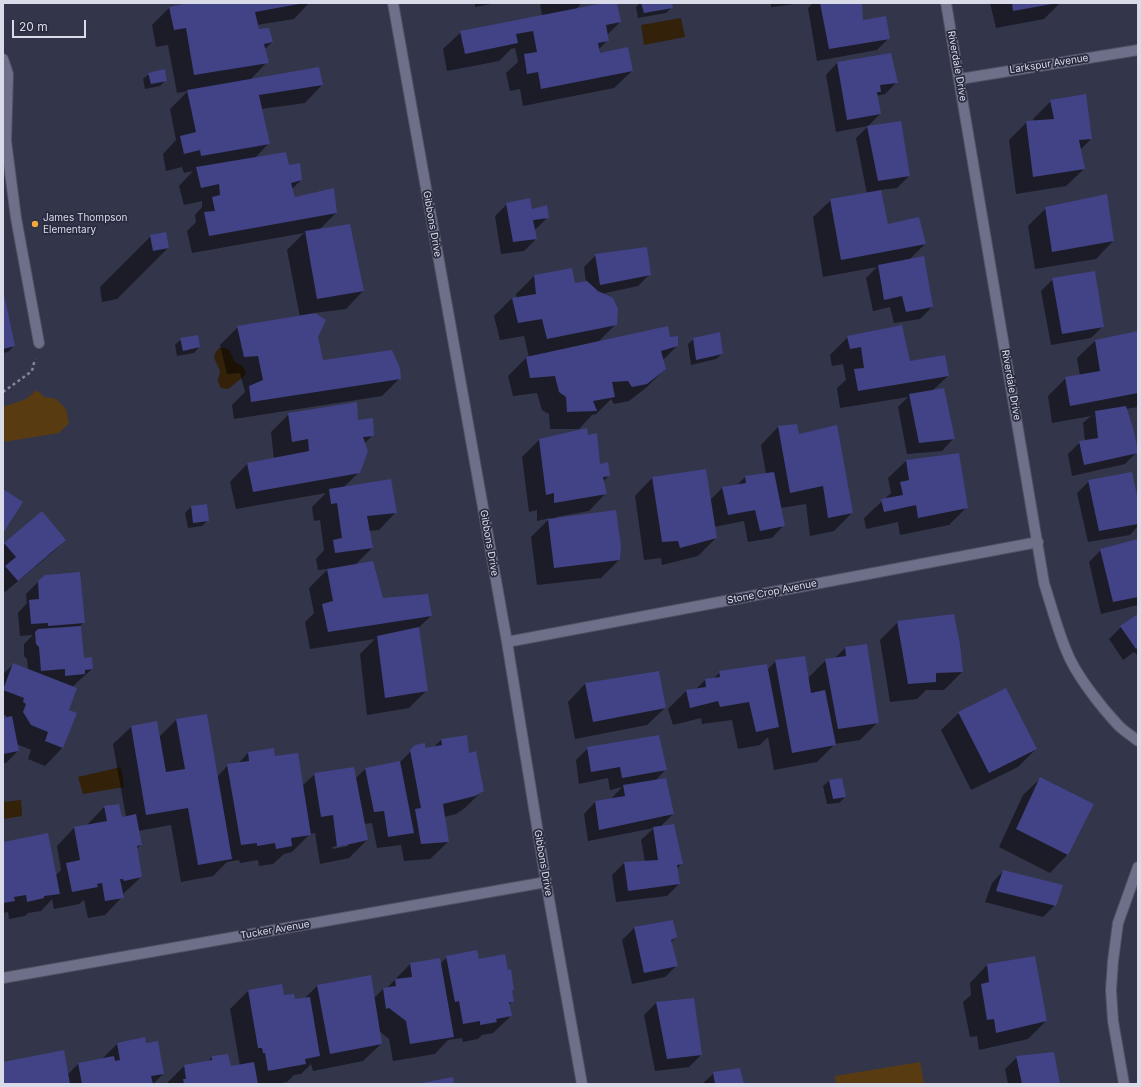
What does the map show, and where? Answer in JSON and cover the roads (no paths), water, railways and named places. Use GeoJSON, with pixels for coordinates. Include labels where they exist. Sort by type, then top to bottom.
{"type":"FeatureCollection","features":[{"type":"Feature","properties":{"kind":"street","name":"Gibbons Drive"},"geometry":{"type":"LineString","coordinates":[[392,3],[506,642],[546,882],[582,1084]]}},
{"type":"Feature","properties":{"kind":"street","name":"Riverdale Drive"},"geometry":{"type":"LineString","coordinates":[[946,3],[1044,583],[1066,652],[1095,698],[1119,726],[1138,741]]}},
{"type":"Feature","properties":{"kind":"street","name":"Larkspur Avenue"},"geometry":{"type":"LineString","coordinates":[[960,79],[1138,50]]}},
{"type":"Feature","properties":{"kind":"street"},"geometry":{"type":"LineString","coordinates":[[3,59],[8,74],[6,141],[16,218],[39,343]]}},
{"type":"Feature","properties":{"kind":"street","name":"Stone Crop Avenue"},"geometry":{"type":"LineString","coordinates":[[506,642],[1038,542]]}},
{"type":"Feature","properties":{"kind":"street"},"geometry":{"type":"LineString","coordinates":[[1124,1084],[1113,1021],[1111,990],[1118,923],[1138,867]]}},
{"type":"Feature","properties":{"kind":"street","name":"Tucker Avenue"},"geometry":{"type":"LineString","coordinates":[[3,978],[546,882]]}},
{"type":"Feature","properties":{"kind":"place","name":"James Thompson Elementary"},"geometry":{"type":"Point","coordinates":[35,224]}}]}
